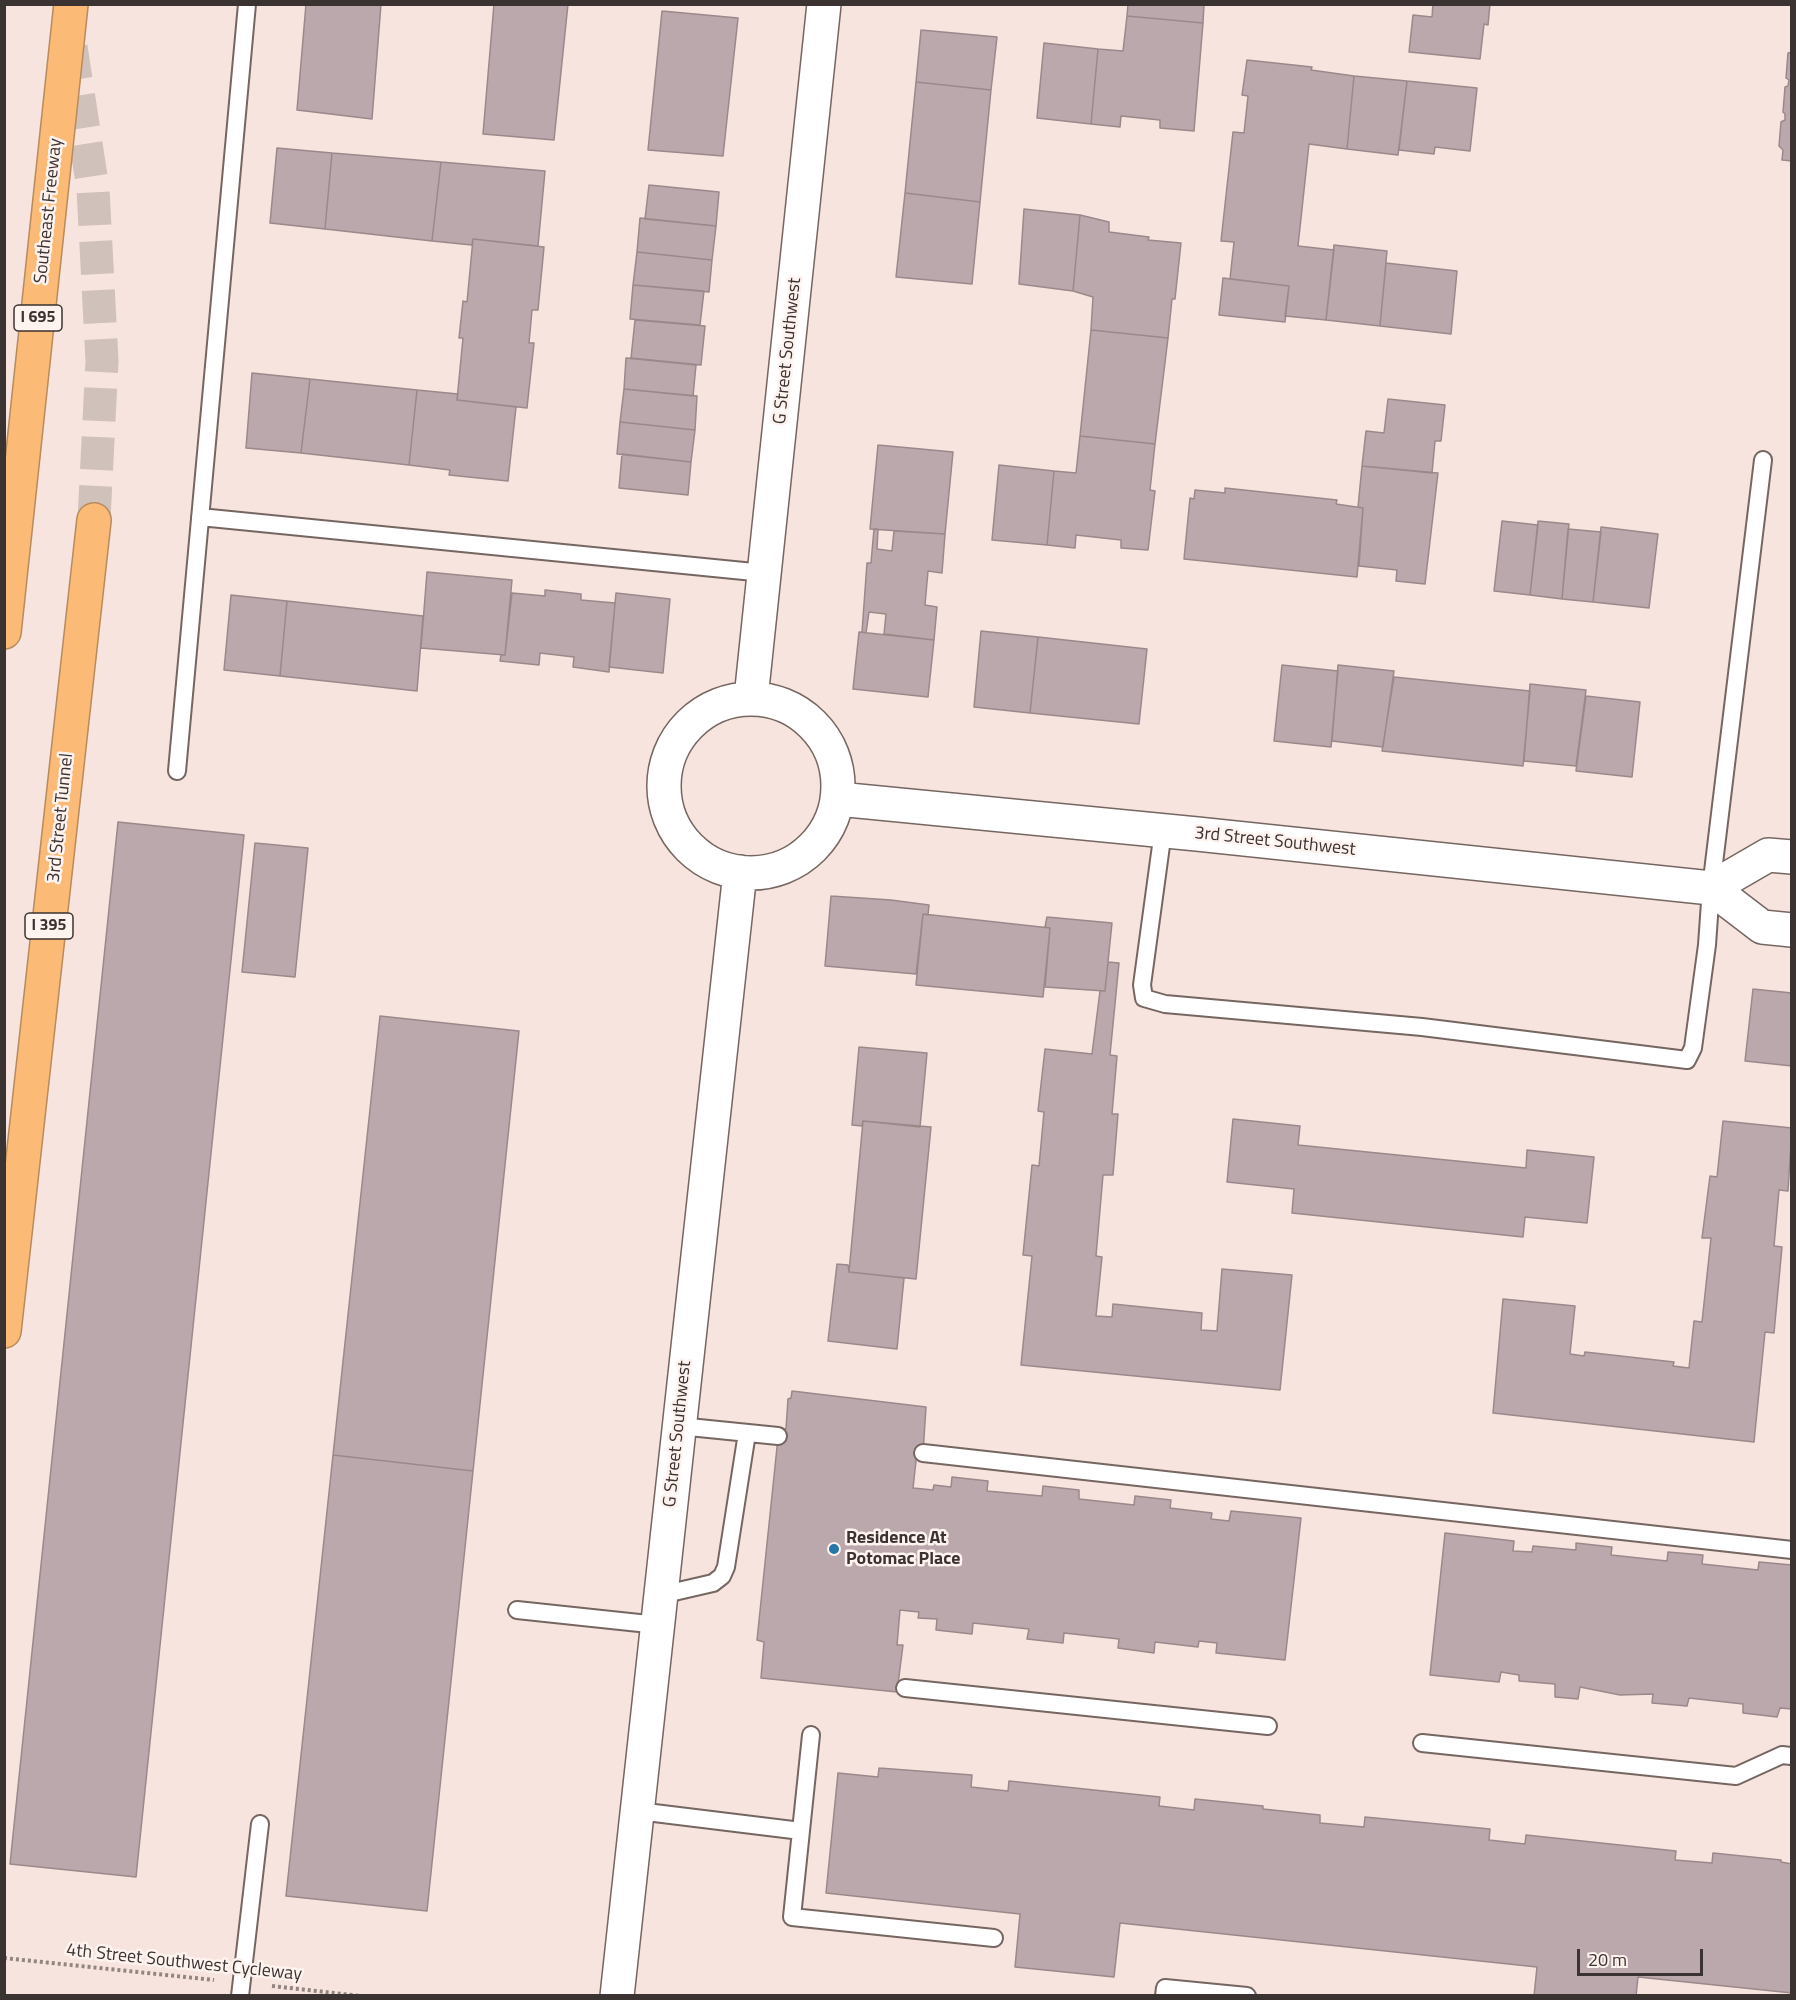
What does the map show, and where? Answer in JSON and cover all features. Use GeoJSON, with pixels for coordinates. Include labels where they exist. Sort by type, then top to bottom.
{"type":"FeatureCollection","features":[{"type":"Feature","properties":{"kind":"highway","name":"Southeast Freeway"},"geometry":{"type":"LineString","coordinates":[[4,632],[71,4]]}},
{"type":"Feature","properties":{"kind":"highway","name":"3rd Street Tunnel"},"geometry":{"type":"LineString","coordinates":[[4,1331],[94,520]]}},
{"type":"Feature","properties":{"kind":"street","name":"G Street Southwest"},"geometry":{"type":"LineString","coordinates":[[751,698],[824,4]]}},
{"type":"Feature","properties":{"kind":"street"},"geometry":{"type":"LineString","coordinates":[[751,698],[787,706],[810,721],[828,744],[837,771],[838,799],[830,824],[815,846],[795,862],[771,872],[740,872],[718,868],[694,853],[676,832],[665,806],[663,779],[670,752],[685,729],[706,711],[731,700],[751,698]]}},
{"type":"Feature","properties":{"kind":"street","name":"3rd Street Southwest"},"geometry":{"type":"LineString","coordinates":[[838,799],[1711,888]]}},
{"type":"Feature","properties":{"kind":"street"},"geometry":{"type":"LineString","coordinates":[[1791,857],[1768,855],[1711,888],[1762,927],[1791,930]]}},
{"type":"Feature","properties":{"kind":"street","name":"G Street Southwest"},"geometry":{"type":"LineString","coordinates":[[618,1995],[720,1035],[740,872]]}},
{"type":"Feature","properties":{"kind":"lane"},"geometry":{"type":"LineString","coordinates":[[177,771],[247,4]]}},
{"type":"Feature","properties":{"kind":"lane"},"geometry":{"type":"LineString","coordinates":[[1163,831],[1142,986],[1144,998],[1165,1004],[1422,1027],[1670,1060],[1687,1060],[1693,1048],[1707,945],[1711,888],[1763,460]]}},
{"type":"Feature","properties":{"kind":"lane"},"geometry":{"type":"LineString","coordinates":[[200,517],[764,573]]}},
{"type":"Feature","properties":{"kind":"lane"},"geometry":{"type":"LineString","coordinates":[[680,1426],[778,1436]]}},
{"type":"Feature","properties":{"kind":"lane"},"geometry":{"type":"LineString","coordinates":[[517,1610],[659,1610],[713,1583],[722,1576],[726,1567],[747,1433]]}},
{"type":"Feature","properties":{"kind":"lane"},"geometry":{"type":"LineString","coordinates":[[923,1453],[1791,1550]]}},
{"type":"Feature","properties":{"kind":"lane"},"geometry":{"type":"LineString","coordinates":[[904,1688],[1268,1726]]}},
{"type":"Feature","properties":{"kind":"lane"},"geometry":{"type":"LineString","coordinates":[[811,1735],[792,1917],[994,1938]]}},
{"type":"Feature","properties":{"kind":"lane"},"geometry":{"type":"LineString","coordinates":[[1422,1743],[1736,1776],[1782,1755],[1791,1756]]}},
{"type":"Feature","properties":{"kind":"lane"},"geometry":{"type":"LineString","coordinates":[[638,1811],[801,1831]]}},
{"type":"Feature","properties":{"kind":"lane"},"geometry":{"type":"LineString","coordinates":[[241,1989],[260,1824]]}},
{"type":"Feature","properties":{"kind":"lane"},"geometry":{"type":"LineString","coordinates":[[1164,1995],[1165,1988],[1247,1995]]}},
{"type":"Feature","properties":{"kind":"path","name":"4th Street Southwest Cycleway"},"geometry":{"type":"LineString","coordinates":[[4,1958],[241,1989],[360,1995]]}},
{"type":"Feature","properties":{"kind":"building"},"geometry":{"type":"Polygon","coordinates":[[[306,4],[381,4],[372,119],[297,110],[306,4]]]}},
{"type":"Feature","properties":{"kind":"building"},"geometry":{"type":"Polygon","coordinates":[[[494,4],[568,4],[554,140],[483,134],[494,4]]]}},
{"type":"Feature","properties":{"kind":"building"},"geometry":{"type":"Polygon","coordinates":[[[1128,4],[1204,4],[1203,23],[1127,16],[1128,4]]]}},
{"type":"Feature","properties":{"kind":"building"},"geometry":{"type":"Polygon","coordinates":[[[1433,4],[1490,4],[1488,25],[1484,24],[1480,59],[1409,52],[1413,15],[1432,17],[1433,4]]]}},
{"type":"Feature","properties":{"kind":"building"},"geometry":{"type":"Polygon","coordinates":[[[662,11],[738,18],[723,156],[648,150],[662,11]]]}},
{"type":"Feature","properties":{"kind":"building"},"geometry":{"type":"Polygon","coordinates":[[[1127,16],[1203,23],[1194,131],[1160,128],[1160,120],[1121,116],[1120,127],[1091,124],[1098,49],[1123,51],[1127,16]]]}},
{"type":"Feature","properties":{"kind":"building"},"geometry":{"type":"Polygon","coordinates":[[[921,30],[997,37],[991,90],[916,82],[921,30]]]}},
{"type":"Feature","properties":{"kind":"building"},"geometry":{"type":"Polygon","coordinates":[[[1044,43],[1098,49],[1091,124],[1037,118],[1044,43]]]}},
{"type":"Feature","properties":{"kind":"building"},"geometry":{"type":"Polygon","coordinates":[[[1792,52],[1792,161],[1782,160],[1783,150],[1779,146],[1781,122],[1785,120],[1783,112],[1785,87],[1788,86],[1789,80],[1786,78],[1788,53],[1792,52]]]}},
{"type":"Feature","properties":{"kind":"building"},"geometry":{"type":"Polygon","coordinates":[[[1247,60],[1312,67],[1311,70],[1354,76],[1347,149],[1309,144],[1298,246],[1334,250],[1326,320],[1285,316],[1289,286],[1230,279],[1234,242],[1221,241],[1233,132],[1244,133],[1248,96],[1242,95],[1247,60]]]}},
{"type":"Feature","properties":{"kind":"building"},"geometry":{"type":"Polygon","coordinates":[[[1354,76],[1407,81],[1398,155],[1347,149],[1354,76]]]}},
{"type":"Feature","properties":{"kind":"building"},"geometry":{"type":"Polygon","coordinates":[[[1407,81],[1477,88],[1470,151],[1435,147],[1434,154],[1399,150],[1407,81]]]}},
{"type":"Feature","properties":{"kind":"building"},"geometry":{"type":"Polygon","coordinates":[[[916,82],[991,90],[980,202],[905,193],[916,82]]]}},
{"type":"Feature","properties":{"kind":"building"},"geometry":{"type":"Polygon","coordinates":[[[277,148],[332,153],[325,229],[270,223],[277,148]]]}},
{"type":"Feature","properties":{"kind":"building"},"geometry":{"type":"Polygon","coordinates":[[[332,153],[441,162],[432,241],[325,229],[332,153]]]}},
{"type":"Feature","properties":{"kind":"building"},"geometry":{"type":"Polygon","coordinates":[[[441,162],[545,171],[538,246],[473,239],[472,245],[432,241],[441,162]]]}},
{"type":"Feature","properties":{"kind":"building"},"geometry":{"type":"Polygon","coordinates":[[[649,185],[719,192],[716,226],[645,219],[649,185]]]}},
{"type":"Feature","properties":{"kind":"building"},"geometry":{"type":"Polygon","coordinates":[[[905,193],[980,202],[972,284],[896,277],[905,193]]]}},
{"type":"Feature","properties":{"kind":"building"},"geometry":{"type":"Polygon","coordinates":[[[1024,209],[1080,215],[1073,291],[1019,284],[1024,209]]]}},
{"type":"Feature","properties":{"kind":"building"},"geometry":{"type":"Polygon","coordinates":[[[1080,215],[1109,222],[1109,232],[1149,237],[1148,240],[1181,243],[1168,338],[1091,330],[1093,297],[1073,291],[1080,215]]]}},
{"type":"Feature","properties":{"kind":"building"},"geometry":{"type":"Polygon","coordinates":[[[640,218],[716,226],[712,260],[637,252],[640,218]]]}},
{"type":"Feature","properties":{"kind":"building"},"geometry":{"type":"Polygon","coordinates":[[[473,239],[544,247],[538,310],[532,310],[529,343],[534,343],[527,408],[457,400],[463,338],[459,338],[463,301],[467,302],[473,239]]]}},
{"type":"Feature","properties":{"kind":"building"},"geometry":{"type":"Polygon","coordinates":[[[1334,245],[1387,251],[1380,326],[1326,320],[1334,245]]]}},
{"type":"Feature","properties":{"kind":"building"},"geometry":{"type":"Polygon","coordinates":[[[637,252],[712,260],[709,292],[633,285],[637,252]]]}},
{"type":"Feature","properties":{"kind":"building"},"geometry":{"type":"Polygon","coordinates":[[[1386,263],[1457,271],[1451,334],[1380,326],[1386,263]]]}},
{"type":"Feature","properties":{"kind":"building"},"geometry":{"type":"Polygon","coordinates":[[[1223,278],[1289,286],[1285,322],[1219,315],[1223,278]]]}},
{"type":"Feature","properties":{"kind":"building"},"geometry":{"type":"Polygon","coordinates":[[[633,285],[704,291],[700,325],[630,319],[633,285]]]}},
{"type":"Feature","properties":{"kind":"building"},"geometry":{"type":"Polygon","coordinates":[[[635,320],[705,326],[701,365],[631,358],[635,320]]]}},
{"type":"Feature","properties":{"kind":"building"},"geometry":{"type":"Polygon","coordinates":[[[1091,330],[1168,338],[1155,444],[1080,436],[1091,330]]]}},
{"type":"Feature","properties":{"kind":"building"},"geometry":{"type":"Polygon","coordinates":[[[626,358],[696,365],[693,396],[624,389],[626,358]]]}},
{"type":"Feature","properties":{"kind":"building"},"geometry":{"type":"Polygon","coordinates":[[[252,373],[310,379],[301,453],[246,448],[252,373]]]}},
{"type":"Feature","properties":{"kind":"building"},"geometry":{"type":"Polygon","coordinates":[[[310,379],[417,390],[409,465],[301,453],[310,379]]]}},
{"type":"Feature","properties":{"kind":"building"},"geometry":{"type":"Polygon","coordinates":[[[624,389],[697,396],[695,430],[620,422],[624,389]]]}},
{"type":"Feature","properties":{"kind":"building"},"geometry":{"type":"Polygon","coordinates":[[[417,390],[458,394],[457,400],[516,407],[508,481],[449,475],[450,470],[409,465],[417,390]]]}},
{"type":"Feature","properties":{"kind":"building"},"geometry":{"type":"Polygon","coordinates":[[[1388,399],[1445,405],[1441,441],[1435,441],[1432,473],[1362,466],[1366,431],[1384,433],[1388,399]]]}},
{"type":"Feature","properties":{"kind":"building"},"geometry":{"type":"Polygon","coordinates":[[[620,422],[695,430],[691,462],[617,454],[620,422]]]}},
{"type":"Feature","properties":{"kind":"building"},"geometry":{"type":"Polygon","coordinates":[[[1080,436],[1155,444],[1150,490],[1155,491],[1148,550],[1121,548],[1121,540],[1076,535],[1075,548],[1047,545],[1054,471],[1076,473],[1080,436]]]}},
{"type":"Feature","properties":{"kind":"building"},"geometry":{"type":"Polygon","coordinates":[[[878,445],[953,452],[945,534],[870,529],[878,445]]]}},
{"type":"Feature","properties":{"kind":"building"},"geometry":{"type":"Polygon","coordinates":[[[622,454],[691,462],[688,495],[619,488],[622,454]]]}},
{"type":"Feature","properties":{"kind":"building"},"geometry":{"type":"Polygon","coordinates":[[[999,465],[1054,471],[1047,545],[992,540],[999,465]]]}},
{"type":"Feature","properties":{"kind":"building"},"geometry":{"type":"Polygon","coordinates":[[[1362,466],[1438,473],[1425,584],[1396,581],[1397,570],[1359,566],[1363,508],[1358,507],[1362,466]]]}},
{"type":"Feature","properties":{"kind":"building"},"geometry":{"type":"Polygon","coordinates":[[[1225,488],[1337,500],[1336,504],[1363,508],[1357,577],[1184,559],[1190,498],[1194,499],[1195,490],[1225,493],[1225,488]]]}},
{"type":"Feature","properties":{"kind":"building"},"geometry":{"type":"Polygon","coordinates":[[[1502,521],[1538,525],[1530,595],[1494,591],[1502,521]]]}},
{"type":"Feature","properties":{"kind":"building"},"geometry":{"type":"Polygon","coordinates":[[[1538,521],[1569,524],[1562,599],[1530,595],[1538,521]]]}},
{"type":"Feature","properties":{"kind":"building"},"geometry":{"type":"Polygon","coordinates":[[[1601,527],[1658,534],[1649,608],[1593,602],[1601,527]]]}},
{"type":"Feature","properties":{"kind":"building"},"geometry":{"type":"Polygon","coordinates":[[[874,529],[878,529],[877,549],[892,551],[894,531],[945,534],[942,573],[928,571],[925,605],[937,607],[934,640],[884,634],[886,614],[869,612],[866,633],[862,632],[867,563],[871,563],[874,529]]]}},
{"type":"Feature","properties":{"kind":"building"},"geometry":{"type":"Polygon","coordinates":[[[1568,529],[1601,532],[1593,602],[1562,599],[1568,529]]]}},
{"type":"Feature","properties":{"kind":"building"},"geometry":{"type":"Polygon","coordinates":[[[427,572],[512,580],[505,655],[421,648],[427,572]]]}},
{"type":"Feature","properties":{"kind":"building"},"geometry":{"type":"Polygon","coordinates":[[[545,590],[581,594],[581,600],[615,603],[609,672],[573,667],[574,657],[540,653],[539,665],[500,661],[501,655],[505,655],[512,593],[545,596],[545,590]]]}},
{"type":"Feature","properties":{"kind":"building"},"geometry":{"type":"Polygon","coordinates":[[[616,593],[670,599],[663,673],[609,667],[616,593]]]}},
{"type":"Feature","properties":{"kind":"building"},"geometry":{"type":"Polygon","coordinates":[[[231,595],[287,601],[280,676],[224,670],[231,595]]]}},
{"type":"Feature","properties":{"kind":"building"},"geometry":{"type":"Polygon","coordinates":[[[287,601],[423,616],[417,691],[280,676],[287,601]]]}},
{"type":"Feature","properties":{"kind":"building"},"geometry":{"type":"Polygon","coordinates":[[[981,631],[1038,637],[1030,713],[974,707],[981,631]]]}},
{"type":"Feature","properties":{"kind":"building"},"geometry":{"type":"Polygon","coordinates":[[[859,632],[934,640],[928,697],[853,689],[859,632]]]}},
{"type":"Feature","properties":{"kind":"building"},"geometry":{"type":"Polygon","coordinates":[[[1038,637],[1147,649],[1139,724],[1030,713],[1038,637]]]}},
{"type":"Feature","properties":{"kind":"building"},"geometry":{"type":"Polygon","coordinates":[[[1282,665],[1338,671],[1331,747],[1274,741],[1282,665]]]}},
{"type":"Feature","properties":{"kind":"building"},"geometry":{"type":"Polygon","coordinates":[[[1338,665],[1394,671],[1383,747],[1332,741],[1338,665]]]}},
{"type":"Feature","properties":{"kind":"building"},"geometry":{"type":"Polygon","coordinates":[[[1394,677],[1530,691],[1523,766],[1382,751],[1394,677]]]}},
{"type":"Feature","properties":{"kind":"building"},"geometry":{"type":"Polygon","coordinates":[[[1530,684],[1586,690],[1576,766],[1524,761],[1530,684]]]}},
{"type":"Feature","properties":{"kind":"building"},"geometry":{"type":"Polygon","coordinates":[[[1586,696],[1640,702],[1632,777],[1576,771],[1586,696]]]}},
{"type":"Feature","properties":{"kind":"building"},"geometry":{"type":"Polygon","coordinates":[[[118,822],[244,835],[136,1877],[10,1864],[118,822]]]}},
{"type":"Feature","properties":{"kind":"building"},"geometry":{"type":"Polygon","coordinates":[[[255,843],[308,848],[295,977],[242,972],[255,843]]]}},
{"type":"Feature","properties":{"kind":"building"},"geometry":{"type":"Polygon","coordinates":[[[831,896],[929,905],[928,915],[923,914],[916,974],[825,966],[831,896]]]}},
{"type":"Feature","properties":{"kind":"building"},"geometry":{"type":"Polygon","coordinates":[[[923,914],[1050,928],[1043,997],[916,985],[923,914]]]}},
{"type":"Feature","properties":{"kind":"building"},"geometry":{"type":"Polygon","coordinates":[[[1047,917],[1112,923],[1105,991],[1045,987],[1050,928],[1045,927],[1047,917]]]}},
{"type":"Feature","properties":{"kind":"building"},"geometry":{"type":"Polygon","coordinates":[[[1108,962],[1119,963],[1110,1055],[1117,1056],[1112,1114],[1118,1114],[1113,1175],[1103,1175],[1096,1256],[1102,1257],[1096,1316],[1112,1317],[1113,1304],[1202,1313],[1201,1330],[1217,1331],[1222,1269],[1292,1275],[1280,1390],[1021,1365],[1032,1256],[1023,1255],[1032,1165],[1039,1166],[1044,1112],[1038,1111],[1045,1049],[1092,1054],[1100,991],[1105,991],[1108,962]]]}},
{"type":"Feature","properties":{"kind":"building"},"geometry":{"type":"Polygon","coordinates":[[[1753,989],[1792,993],[1792,1066],[1745,1061],[1753,989]]]}},
{"type":"Feature","properties":{"kind":"building"},"geometry":{"type":"Polygon","coordinates":[[[380,1016],[519,1031],[473,1471],[333,1455],[380,1016]]]}},
{"type":"Feature","properties":{"kind":"building"},"geometry":{"type":"Polygon","coordinates":[[[859,1047],[927,1053],[920,1127],[863,1121],[862,1126],[852,1125],[859,1047]]]}},
{"type":"Feature","properties":{"kind":"building"},"geometry":{"type":"Polygon","coordinates":[[[1233,1119],[1300,1126],[1298,1145],[1526,1168],[1527,1150],[1594,1157],[1587,1223],[1525,1217],[1523,1237],[1292,1213],[1294,1189],[1227,1182],[1233,1119]]]}},
{"type":"Feature","properties":{"kind":"building"},"geometry":{"type":"Polygon","coordinates":[[[863,1121],[931,1127],[916,1279],[849,1272],[863,1121]]]}},
{"type":"Feature","properties":{"kind":"building"},"geometry":{"type":"Polygon","coordinates":[[[1723,1121],[1792,1128],[1788,1191],[1779,1190],[1774,1246],[1782,1247],[1774,1333],[1765,1332],[1754,1442],[1493,1413],[1503,1299],[1575,1306],[1570,1354],[1584,1356],[1585,1352],[1674,1362],[1673,1366],[1689,1368],[1694,1321],[1702,1322],[1711,1238],[1702,1238],[1710,1176],[1717,1177],[1723,1121]]]}},
{"type":"Feature","properties":{"kind":"building"},"geometry":{"type":"Polygon","coordinates":[[[837,1264],[848,1265],[849,1272],[904,1278],[897,1349],[828,1341],[837,1264]]]}},
{"type":"Feature","properties":{"kind":"building"},"geometry":{"type":"Polygon","coordinates":[[[792,1391],[926,1407],[923,1453],[917,1452],[913,1488],[933,1490],[934,1485],[951,1487],[952,1477],[988,1481],[987,1491],[1042,1496],[1043,1486],[1079,1490],[1079,1499],[1134,1505],[1135,1496],[1171,1500],[1170,1508],[1212,1513],[1211,1519],[1229,1521],[1231,1511],[1301,1518],[1285,1660],[1216,1653],[1217,1643],[1199,1641],[1198,1647],[1155,1642],[1154,1653],[1118,1648],[1119,1639],[1064,1633],[1063,1643],[1027,1639],[1029,1629],[973,1623],[972,1634],[936,1630],[937,1619],[918,1618],[919,1612],[900,1610],[897,1645],[903,1645],[897,1692],[761,1678],[764,1642],[757,1640],[779,1428],[786,1429],[788,1399],[791,1398],[792,1391]]]}},
{"type":"Feature","properties":{"kind":"building"},"geometry":{"type":"Polygon","coordinates":[[[333,1455],[473,1471],[427,1911],[286,1896],[333,1455]]]}},
{"type":"Feature","properties":{"kind":"building"},"geometry":{"type":"Polygon","coordinates":[[[1445,1533],[1514,1541],[1513,1551],[1532,1552],[1533,1546],[1576,1550],[1576,1543],[1612,1547],[1611,1555],[1667,1561],[1668,1552],[1703,1555],[1702,1564],[1758,1570],[1759,1562],[1792,1565],[1792,1709],[1780,1708],[1777,1717],[1743,1713],[1743,1704],[1689,1698],[1687,1706],[1652,1703],[1653,1694],[1620,1695],[1580,1687],[1578,1699],[1555,1697],[1555,1684],[1519,1681],[1519,1675],[1501,1672],[1499,1682],[1430,1675],[1445,1533]]]}},
{"type":"Feature","properties":{"kind":"building"},"geometry":{"type":"Polygon","coordinates":[[[879,1768],[972,1775],[971,1787],[1008,1791],[1009,1781],[1160,1797],[1159,1806],[1194,1810],[1195,1799],[1263,1806],[1263,1809],[1320,1815],[1320,1823],[1364,1827],[1365,1817],[1490,1829],[1489,1840],[1525,1844],[1526,1835],[1676,1851],[1675,1860],[1712,1863],[1713,1853],[1781,1860],[1781,1862],[1792,1864],[1792,1993],[1638,1977],[1636,1996],[1534,1996],[1537,1967],[1120,1923],[1114,1977],[1015,1967],[1020,1914],[826,1893],[838,1773],[878,1777],[879,1768]]]}},
{"type":"Feature","properties":{"kind":"tunnel"},"geometry":{"type":"LineString","coordinates":[[71,47],[93,189],[102,361],[94,520]]}},
{"type":"Feature","properties":{"kind":"place","name":"Residence At Potomac Place"},"geometry":{"type":"Point","coordinates":[834,1549]}}]}
